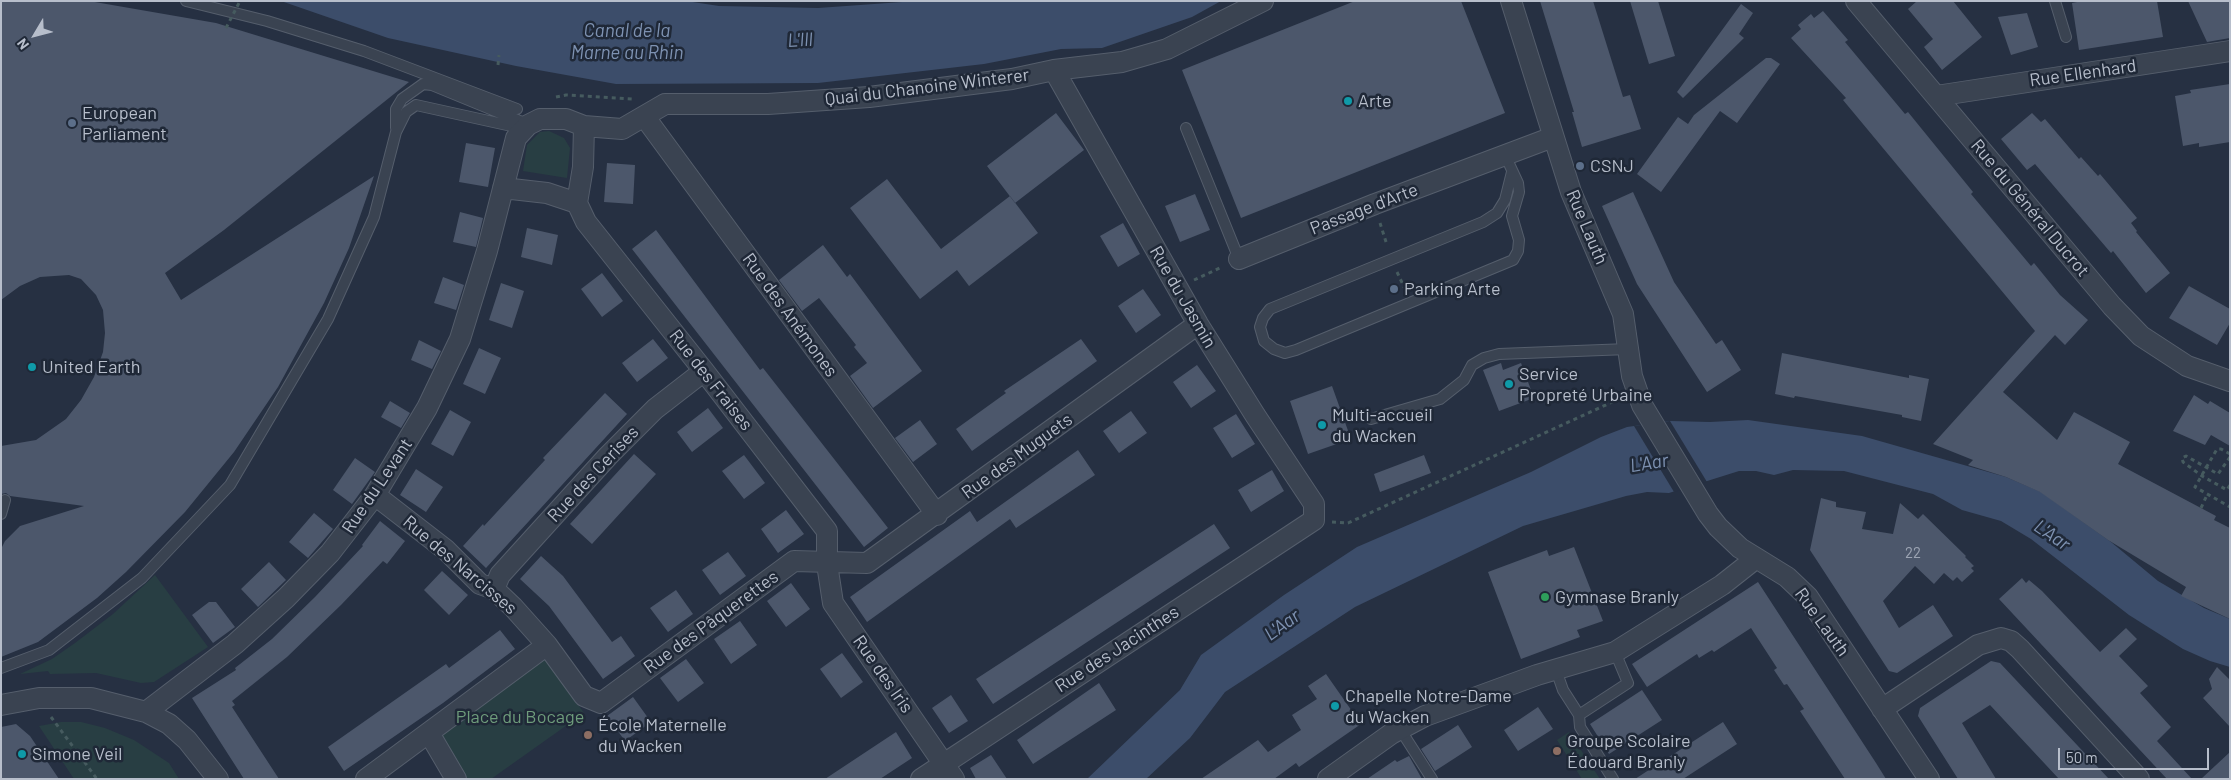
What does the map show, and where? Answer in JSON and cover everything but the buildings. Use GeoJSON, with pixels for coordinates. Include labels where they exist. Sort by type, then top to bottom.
{"type":"FeatureCollection","features":[{"type":"Feature","properties":{"kind":"street","name":"Quai du Chanoine Winterer"},"geometry":{"type":"LineString","coordinates":[[523,121],[558,119],[584,126],[622,129],[665,104],[768,104],[869,97],[1012,79],[1054,70],[1122,62],[1166,49],[1263,1]]}},
{"type":"Feature","properties":{"kind":"street","name":"Rue Lauth"},"geometry":{"type":"LineString","coordinates":[[1511,1],[1574,200],[1623,314],[1636,391],[1653,423],[1718,527],[1755,559],[1787,577],[1808,596],[1929,779]]}},
{"type":"Feature","properties":{"kind":"street","name":"Rue du Général Ducrot"},"geometry":{"type":"LineString","coordinates":[[1856,1],[2112,306],[2141,336],[2187,366],[2230,381]]}},
{"type":"Feature","properties":{"kind":"street","name":"Rue Ellenhard"},"geometry":{"type":"LineString","coordinates":[[1936,96],[2230,51]]}},
{"type":"Feature","properties":{"kind":"street","name":"Rue du Jasmin"},"geometry":{"type":"LineString","coordinates":[[1054,70],[1198,324],[1255,416],[1314,504],[1314,520]]}},
{"type":"Feature","properties":{"kind":"street","name":"Rue des Anémones"},"geometry":{"type":"LineString","coordinates":[[644,116],[937,515]]}},
{"type":"Feature","properties":{"kind":"street","name":"Rue du Levant"},"geometry":{"type":"LineString","coordinates":[[146,712],[235,644],[286,598],[330,552],[375,495],[427,408],[460,339],[516,138],[523,121]]}},
{"type":"Feature","properties":{"kind":"street"},"geometry":{"type":"LineString","coordinates":[[503,188],[547,193],[577,203],[583,167],[584,126]]}},
{"type":"Feature","properties":{"kind":"street","name":"Passage d'Arte"},"geometry":{"type":"LineString","coordinates":[[1239,259],[1375,204],[1509,163],[1553,137]]}},
{"type":"Feature","properties":{"kind":"street","name":"Rue des Fraises"},"geometry":{"type":"LineString","coordinates":[[577,203],[586,222],[827,531],[827,564]]}},
{"type":"Feature","properties":{"kind":"street","name":"Rue des Muguets"},"geometry":{"type":"LineString","coordinates":[[827,564],[867,563],[937,515],[1198,324]]}},
{"type":"Feature","properties":{"kind":"street","name":"Rue des Cerises"},"geometry":{"type":"LineString","coordinates":[[494,589],[500,575],[608,456],[655,409],[704,371]]}},
{"type":"Feature","properties":{"kind":"street","name":"Rue des Narcisses"},"geometry":{"type":"LineString","coordinates":[[375,495],[446,550],[480,584],[494,589],[514,607],[547,645],[584,696],[601,703]]}},
{"type":"Feature","properties":{"kind":"street","name":"Rue des Jacinthes"},"geometry":{"type":"LineString","coordinates":[[921,779],[949,771],[1314,520]]}},
{"type":"Feature","properties":{"kind":"street"},"geometry":{"type":"LineString","coordinates":[[1328,779],[1400,729],[1424,716],[1537,675],[1615,652],[1722,585],[1755,559]]}},
{"type":"Feature","properties":{"kind":"street","name":"Rue des Pâquerettes"},"geometry":{"type":"LineString","coordinates":[[601,703],[794,562],[827,564]]}},
{"type":"Feature","properties":{"kind":"street","name":"Rue des Iris"},"geometry":{"type":"LineString","coordinates":[[827,564],[833,603],[949,771]]}},
{"type":"Feature","properties":{"kind":"street"},"geometry":{"type":"LineString","coordinates":[[1882,709],[1978,645],[2001,638],[2011,641],[2020,649],[2139,779]]}},
{"type":"Feature","properties":{"kind":"street"},"geometry":{"type":"LineString","coordinates":[[366,779],[547,645]]}},
{"type":"Feature","properties":{"kind":"street"},"geometry":{"type":"LineString","coordinates":[[1,705],[39,698],[91,698],[146,712],[169,724],[187,740],[218,779]]}},
{"type":"Feature","properties":{"kind":"street"},"geometry":{"type":"LineString","coordinates":[[429,733],[456,779]]}},
{"type":"Feature","properties":{"kind":"lane"},"geometry":{"type":"LineString","coordinates":[[186,1],[266,21],[364,50],[489,97],[523,121]]}},
{"type":"Feature","properties":{"kind":"lane"},"geometry":{"type":"LineString","coordinates":[[2055,1],[2066,38]]}},
{"type":"Feature","properties":{"kind":"lane"},"geometry":{"type":"LineString","coordinates":[[396,132],[396,109],[402,99],[422,84],[432,85],[523,121]]}},
{"type":"Feature","properties":{"kind":"lane"},"geometry":{"type":"LineString","coordinates":[[1,668],[49,650],[142,578],[230,485],[328,319],[374,217],[396,132],[406,112],[416,105],[523,121]]}},
{"type":"Feature","properties":{"kind":"lane"},"geometry":{"type":"LineString","coordinates":[[1186,128],[1239,259]]}},
{"type":"Feature","properties":{"kind":"lane"},"geometry":{"type":"LineString","coordinates":[[1509,163],[1518,184],[1519,192],[1512,216],[1519,240],[1518,250],[1513,260],[1296,350],[1285,353],[1274,349],[1264,341],[1260,327],[1263,318],[1270,309],[1483,222],[1497,213],[1505,200],[1509,163]]}},
{"type":"Feature","properties":{"kind":"lane"},"geometry":{"type":"LineString","coordinates":[[1371,418],[1440,398],[1464,380],[1472,366],[1484,358],[1499,354],[1628,349]]}},
{"type":"Feature","properties":{"kind":"lane"},"geometry":{"type":"LineString","coordinates":[[1,514],[4,500]]}},
{"type":"Feature","properties":{"kind":"lane"},"geometry":{"type":"LineString","coordinates":[[1579,715],[1628,683],[1615,652]]}},
{"type":"Feature","properties":{"kind":"lane"},"geometry":{"type":"LineString","coordinates":[[1556,670],[1563,690],[1579,715],[1580,727],[1613,779]]}},
{"type":"Feature","properties":{"kind":"lane"},"geometry":{"type":"LineString","coordinates":[[1400,729],[1432,779]]}},
{"type":"Feature","properties":{"kind":"path"},"geometry":{"type":"LineString","coordinates":[[226,28],[240,1]]}},
{"type":"Feature","properties":{"kind":"path"},"geometry":{"type":"LineString","coordinates":[[498,65],[499,55]]}},
{"type":"Feature","properties":{"kind":"path"},"geometry":{"type":"LineString","coordinates":[[551,99],[566,95],[635,99],[665,104]]}},
{"type":"Feature","properties":{"kind":"path"},"geometry":{"type":"LineString","coordinates":[[1177,288],[1239,259]]}},
{"type":"Feature","properties":{"kind":"path"},"geometry":{"type":"LineString","coordinates":[[1314,520],[1348,524],[1636,391]]}},
{"type":"Feature","properties":{"kind":"path"},"geometry":{"type":"LineString","coordinates":[[2230,485],[2227,490],[2202,476],[2183,462],[2182,458],[2186,456],[2206,468],[2218,474],[2230,455],[2221,448],[2217,449],[2206,468],[2202,476],[2195,488],[2228,507],[2230,502]]}},
{"type":"Feature","properties":{"kind":"path"},"geometry":{"type":"LineString","coordinates":[[2201,508],[2207,495]]}},
{"type":"Feature","properties":{"kind":"path"},"geometry":{"type":"LineString","coordinates":[[39,698],[97,779]]}},
{"type":"Feature","properties":{"kind":"green space"},"geometry":{"type":"Polygon","coordinates":[[[549,131],[564,138],[570,148],[567,178],[523,171],[527,145],[540,132],[549,131]]]}},
{"type":"Feature","properties":{"kind":"green space"},"geometry":{"type":"Polygon","coordinates":[[[155,575],[208,647],[154,682],[141,683],[96,673],[50,674],[48,671],[20,674],[52,659],[75,643],[113,614],[155,575]]]}},
{"type":"Feature","properties":{"kind":"green space","name":"Place du Bocage"},"geometry":{"type":"Polygon","coordinates":[[[545,657],[584,713],[491,779],[467,779],[440,732],[545,657]]]}},
{"type":"Feature","properties":{"kind":"green space"},"geometry":{"type":"Polygon","coordinates":[[[61,722],[81,722],[105,728],[134,740],[169,763],[179,779],[74,779],[39,726],[61,722]]]}},
{"type":"Feature","properties":{"kind":"green space"},"geometry":{"type":"Polygon","coordinates":[[[1569,732],[1600,779],[1582,779],[1557,740],[1569,732]]]}},
{"type":"Feature","properties":{"kind":"water","name":"Canal de la Marne au Rhin"},"geometry":{"type":"Polygon","coordinates":[[[281,1],[686,1],[719,6],[818,8],[916,1],[1221,1],[1192,17],[1102,48],[1061,49],[984,64],[818,83],[616,84],[516,66],[388,38],[281,1]]]}},
{"type":"Feature","properties":{"kind":"water","name":"L'Aar"},"geometry":{"type":"Polygon","coordinates":[[[1748,420],[1862,436],[2006,477],[2041,492],[2111,542],[2158,581],[2204,608],[2230,619],[2230,667],[2210,661],[2183,649],[2129,615],[2031,539],[2001,521],[1962,510],[1933,494],[1844,471],[1793,470],[1774,475],[1756,471],[1739,471],[1669,493],[1647,492],[1626,496],[1523,526],[1355,607],[1225,692],[1190,738],[1146,779],[1087,779],[1180,690],[1201,655],[1284,595],[1357,547],[1531,472],[1601,437],[1627,427],[1670,421],[1710,422],[1748,420]]]}},
{"type":"Feature","properties":{"kind":"pier"},"geometry":{"type":"Polygon","coordinates":[[[1670,421],[1707,482],[1674,492],[1634,426],[1670,421]]]}},
{"type":"Feature","properties":{"kind":"place","name":"Arte"},"geometry":{"type":"Point","coordinates":[1348,101]}},
{"type":"Feature","properties":{"kind":"place","name":"European Parliament"},"geometry":{"type":"Point","coordinates":[72,123]}},
{"type":"Feature","properties":{"kind":"place","name":"CSNJ"},"geometry":{"type":"Point","coordinates":[1580,166]}},
{"type":"Feature","properties":{"kind":"place","name":"Parking Arte"},"geometry":{"type":"Point","coordinates":[1394,289]}},
{"type":"Feature","properties":{"kind":"place","name":"United Earth"},"geometry":{"type":"Point","coordinates":[32,367]}},
{"type":"Feature","properties":{"kind":"place","name":"Service Propreté Urbaine"},"geometry":{"type":"Point","coordinates":[1509,384]}},
{"type":"Feature","properties":{"kind":"place","name":"Multi-accueil du Wacken"},"geometry":{"type":"Point","coordinates":[1322,425]}},
{"type":"Feature","properties":{"kind":"place","name":"Gymnase Branly"},"geometry":{"type":"Point","coordinates":[1545,597]}},
{"type":"Feature","properties":{"kind":"place","name":"Chapelle Notre-Dame du Wacken"},"geometry":{"type":"Point","coordinates":[1335,706]}},
{"type":"Feature","properties":{"kind":"place","name":"École Maternelle du Wacken"},"geometry":{"type":"Point","coordinates":[588,735]}},
{"type":"Feature","properties":{"kind":"place","name":"Groupe Scolaire Édouard Branly"},"geometry":{"type":"Point","coordinates":[1557,751]}},
{"type":"Feature","properties":{"kind":"place","name":"Simone Veil"},"geometry":{"type":"Point","coordinates":[22,754]}},
{"type":"Feature","properties":{"kind":"water label","name":"L'Ill"},"geometry":{"type":"Point","coordinates":[800,40]}}]}
